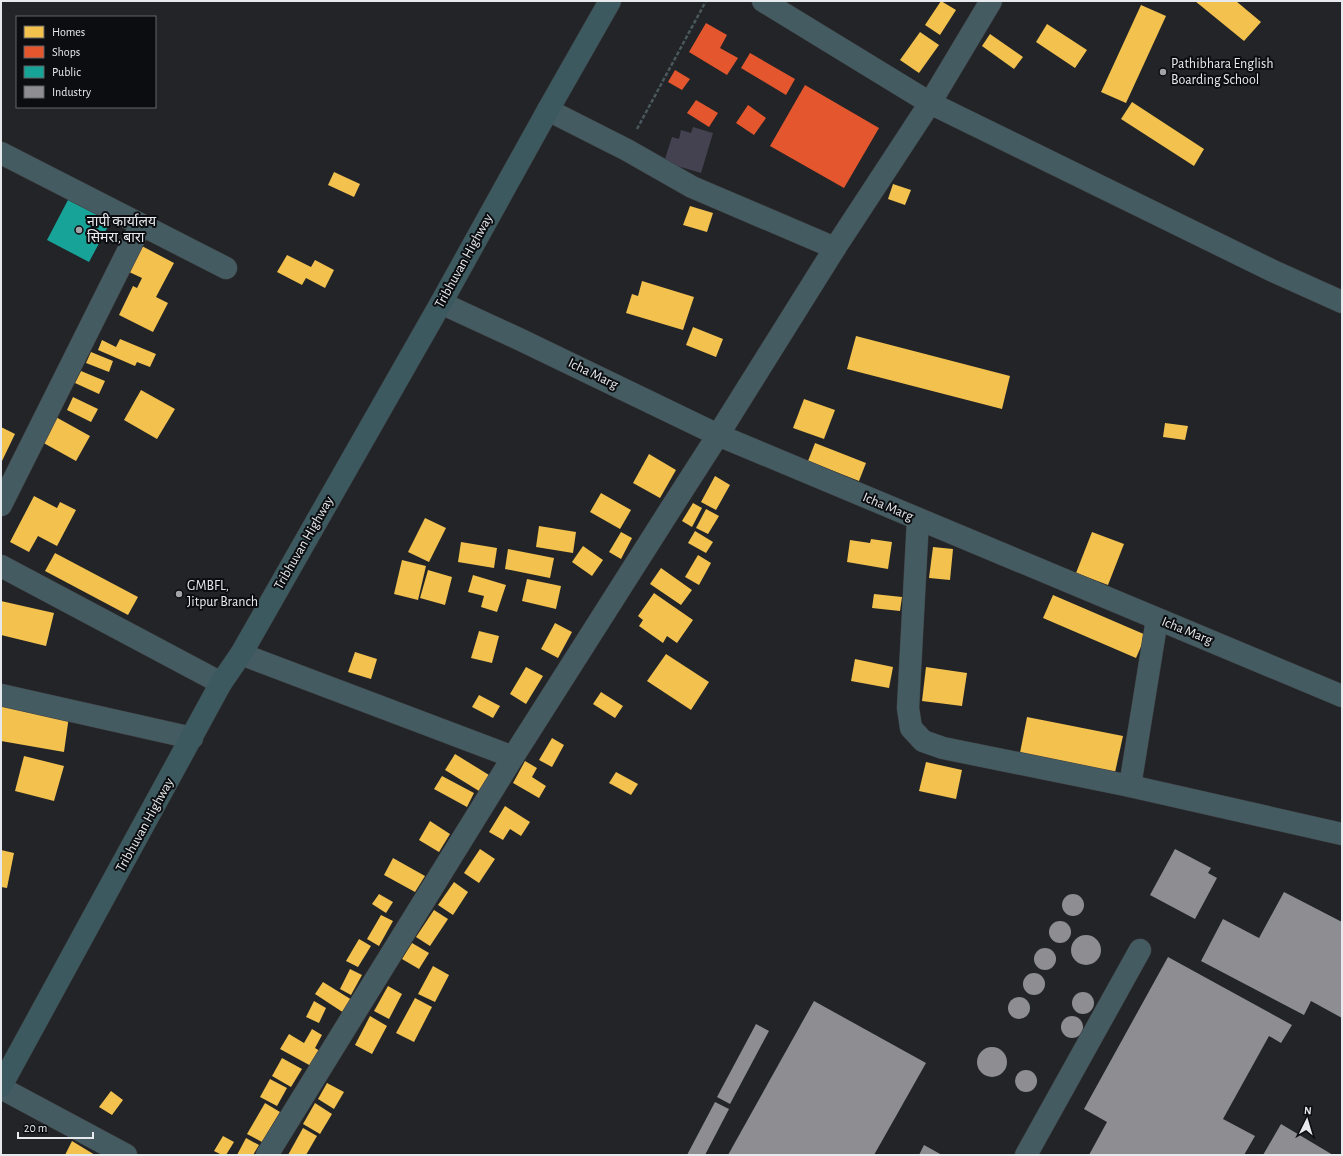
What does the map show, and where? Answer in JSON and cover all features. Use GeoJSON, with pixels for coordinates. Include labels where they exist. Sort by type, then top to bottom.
{"type":"FeatureCollection","features":[{"type":"Feature","properties":{"kind":"highway","name":"Tribhuvan Highway"},"geometry":{"type":"LineString","coordinates":[[1,1087],[221,683],[241,654],[441,303],[610,1]]}},
{"type":"Feature","properties":{"kind":"street"},"geometry":{"type":"LineString","coordinates":[[763,1],[930,103],[1273,271],[1342,302]]}},
{"type":"Feature","properties":{"kind":"street"},"geometry":{"type":"LineString","coordinates":[[267,1155],[513,757],[718,436],[835,248],[930,103],[991,1]]}},
{"type":"Feature","properties":{"kind":"street"},"geometry":{"type":"LineString","coordinates":[[548,110],[627,150],[692,187],[835,248]]}},
{"type":"Feature","properties":{"kind":"street"},"geometry":{"type":"LineString","coordinates":[[1,153],[226,268]]}},
{"type":"Feature","properties":{"kind":"street"},"geometry":{"type":"LineString","coordinates":[[1,505],[141,225]]}},
{"type":"Feature","properties":{"kind":"street","name":"Icha Marg"},"geometry":{"type":"LineString","coordinates":[[441,303],[519,339],[718,436],[1342,696]]}},
{"type":"Feature","properties":{"kind":"street"},"geometry":{"type":"LineString","coordinates":[[918,519],[908,708],[911,728],[923,741],[943,748],[1130,786],[1342,834]]}},
{"type":"Feature","properties":{"kind":"street"},"geometry":{"type":"LineString","coordinates":[[1,566],[221,683]]}},
{"type":"Feature","properties":{"kind":"street"},"geometry":{"type":"LineString","coordinates":[[1130,786],[1157,619]]}},
{"type":"Feature","properties":{"kind":"street"},"geometry":{"type":"LineString","coordinates":[[241,654],[513,757]]}},
{"type":"Feature","properties":{"kind":"street"},"geometry":{"type":"LineString","coordinates":[[1,694],[192,738]]}},
{"type":"Feature","properties":{"kind":"street"},"geometry":{"type":"LineString","coordinates":[[1026,1155],[1140,950]]}},
{"type":"Feature","properties":{"kind":"street"},"geometry":{"type":"LineString","coordinates":[[1,1087],[126,1155]]}},
{"type":"Feature","properties":{"kind":"path"},"geometry":{"type":"LineString","coordinates":[[627,150],[706,1]]}},
{"type":"Feature","properties":{"kind":"building: Homes"},"geometry":{"type":"Polygon","coordinates":[[[941,1],[956,10],[940,35],[925,25],[941,1]]]}},
{"type":"Feature","properties":{"kind":"building: Homes"},"geometry":{"type":"Polygon","coordinates":[[[1195,1],[1236,1],[1261,22],[1244,41],[1195,1]]]}},
{"type":"Feature","properties":{"kind":"building: Homes"},"geometry":{"type":"Polygon","coordinates":[[[1141,5],[1166,16],[1126,103],[1101,92],[1141,5]]]}},
{"type":"Feature","properties":{"kind":"building: Homes"},"geometry":{"type":"Polygon","coordinates":[[[1047,24],[1087,50],[1075,68],[1036,42],[1047,24]]]}},
{"type":"Feature","properties":{"kind":"building: Homes"},"geometry":{"type":"Polygon","coordinates":[[[920,32],[939,45],[919,73],[900,60],[920,32]]]}},
{"type":"Feature","properties":{"kind":"building: Homes"},"geometry":{"type":"Polygon","coordinates":[[[990,34],[1023,57],[1014,69],[982,46],[990,34]]]}},
{"type":"Feature","properties":{"kind":"building: Homes"},"geometry":{"type":"Polygon","coordinates":[[[1132,102],[1204,149],[1194,166],[1121,119],[1132,102]]]}},
{"type":"Feature","properties":{"kind":"building: Homes"},"geometry":{"type":"Polygon","coordinates":[[[334,172],[360,184],[354,197],[328,185],[334,172]]]}},
{"type":"Feature","properties":{"kind":"building: Homes"},"geometry":{"type":"Polygon","coordinates":[[[893,184],[911,190],[905,205],[888,199],[893,184]]]}},
{"type":"Feature","properties":{"kind":"building: Homes"},"geometry":{"type":"Polygon","coordinates":[[[690,206],[713,213],[707,232],[683,225],[690,206]]]}},
{"type":"Feature","properties":{"kind":"building: Homes"},"geometry":{"type":"Polygon","coordinates":[[[140,245],[174,263],[156,297],[168,303],[153,332],[119,315],[133,286],[137,288],[142,278],[127,271],[140,245]]]}},
{"type":"Feature","properties":{"kind":"building: Homes"},"geometry":{"type":"Polygon","coordinates":[[[287,255],[311,267],[315,260],[334,270],[325,288],[306,278],[302,285],[277,272],[287,255]]]}},
{"type":"Feature","properties":{"kind":"building: Homes"},"geometry":{"type":"Polygon","coordinates":[[[642,281],[694,297],[683,330],[626,313],[632,294],[638,296],[642,281]]]}},
{"type":"Feature","properties":{"kind":"building: Homes"},"geometry":{"type":"Polygon","coordinates":[[[693,327],[723,339],[716,357],[686,345],[693,327]]]}},
{"type":"Feature","properties":{"kind":"building: Homes"},"geometry":{"type":"Polygon","coordinates":[[[856,336],[1010,376],[1002,409],[847,369],[856,336]]]}},
{"type":"Feature","properties":{"kind":"building: Homes"},"geometry":{"type":"Polygon","coordinates":[[[120,339],[156,354],[150,367],[137,362],[135,366],[98,350],[102,340],[116,347],[120,339]]]}},
{"type":"Feature","properties":{"kind":"building: Homes"},"geometry":{"type":"Polygon","coordinates":[[[91,352],[113,361],[109,372],[86,363],[91,352]]]}},
{"type":"Feature","properties":{"kind":"building: Homes"},"geometry":{"type":"Polygon","coordinates":[[[81,371],[105,381],[99,394],[75,383],[81,371]]]}},
{"type":"Feature","properties":{"kind":"building: Homes"},"geometry":{"type":"Polygon","coordinates":[[[141,390],[175,409],[157,439],[124,420],[141,390]]]}},
{"type":"Feature","properties":{"kind":"building: Homes"},"geometry":{"type":"Polygon","coordinates":[[[73,397],[98,409],[91,422],[67,410],[73,397]]]}},
{"type":"Feature","properties":{"kind":"building: Homes"},"geometry":{"type":"Polygon","coordinates":[[[804,399],[835,410],[824,439],[793,428],[804,399]]]}},
{"type":"Feature","properties":{"kind":"building: Homes"},"geometry":{"type":"Polygon","coordinates":[[[54,416],[90,436],[76,461],[40,441],[54,416]]]}},
{"type":"Feature","properties":{"kind":"building: Homes"},"geometry":{"type":"Polygon","coordinates":[[[1165,423],[1188,426],[1185,440],[1163,437],[1165,423]]]}},
{"type":"Feature","properties":{"kind":"building: Homes"},"geometry":{"type":"Polygon","coordinates":[[[1,427],[15,434],[1,463],[1,427]]]}},
{"type":"Feature","properties":{"kind":"building: Homes"},"geometry":{"type":"Polygon","coordinates":[[[815,443],[866,463],[859,481],[808,461],[815,443]]]}},
{"type":"Feature","properties":{"kind":"building: Homes"},"geometry":{"type":"Polygon","coordinates":[[[649,454],[676,470],[660,498],[633,483],[649,454]]]}},
{"type":"Feature","properties":{"kind":"building: Homes"},"geometry":{"type":"Polygon","coordinates":[[[715,476],[730,485],[716,510],[701,502],[715,476]]]}},
{"type":"Feature","properties":{"kind":"building: Homes"},"geometry":{"type":"Polygon","coordinates":[[[601,493],[631,510],[620,529],[590,512],[601,493]]]}},
{"type":"Feature","properties":{"kind":"building: Homes"},"geometry":{"type":"Polygon","coordinates":[[[34,496],[57,508],[60,502],[76,510],[57,546],[38,536],[29,552],[10,542],[34,496]]]}},
{"type":"Feature","properties":{"kind":"building: Homes"},"geometry":{"type":"Polygon","coordinates":[[[693,503],[702,508],[692,527],[682,521],[693,503]]]}},
{"type":"Feature","properties":{"kind":"building: Homes"},"geometry":{"type":"Polygon","coordinates":[[[706,509],[719,516],[708,534],[696,528],[706,509]]]}},
{"type":"Feature","properties":{"kind":"building: Homes"},"geometry":{"type":"Polygon","coordinates":[[[425,518],[446,528],[429,562],[408,552],[425,518]]]}},
{"type":"Feature","properties":{"kind":"building: Homes"},"geometry":{"type":"Polygon","coordinates":[[[539,526],[576,532],[573,553],[536,547],[539,526]]]}},
{"type":"Feature","properties":{"kind":"building: Homes"},"geometry":{"type":"Polygon","coordinates":[[[695,531],[713,542],[706,553],[688,543],[695,531]]]}},
{"type":"Feature","properties":{"kind":"building: Homes"},"geometry":{"type":"Polygon","coordinates":[[[621,532],[632,538],[621,559],[609,552],[621,532]]]}},
{"type":"Feature","properties":{"kind":"building: Homes"},"geometry":{"type":"Polygon","coordinates":[[[1092,532],[1124,544],[1108,585],[1076,573],[1092,532]]]}},
{"type":"Feature","properties":{"kind":"building: Homes"},"geometry":{"type":"Polygon","coordinates":[[[871,539],[892,542],[888,569],[847,562],[850,540],[870,543],[871,539]]]}},
{"type":"Feature","properties":{"kind":"building: Homes"},"geometry":{"type":"Polygon","coordinates":[[[461,542],[497,548],[494,568],[458,562],[461,542]]]}},
{"type":"Feature","properties":{"kind":"building: Homes"},"geometry":{"type":"Polygon","coordinates":[[[583,546],[603,560],[592,576],[572,562],[583,546]]]}},
{"type":"Feature","properties":{"kind":"building: Homes"},"geometry":{"type":"Polygon","coordinates":[[[933,547],[953,549],[950,580],[929,578],[933,547]]]}},
{"type":"Feature","properties":{"kind":"building: Homes"},"geometry":{"type":"Polygon","coordinates":[[[508,549],[554,558],[550,578],[505,569],[508,549]]]}},
{"type":"Feature","properties":{"kind":"building: Homes"},"geometry":{"type":"Polygon","coordinates":[[[55,553],[138,597],[128,615],[45,571],[55,553]]]}},
{"type":"Feature","properties":{"kind":"building: Homes"},"geometry":{"type":"Polygon","coordinates":[[[698,555],[711,563],[699,585],[685,577],[698,555]]]}},
{"type":"Feature","properties":{"kind":"building: Homes"},"geometry":{"type":"Polygon","coordinates":[[[402,560],[426,566],[418,600],[394,594],[402,560]]]}},
{"type":"Feature","properties":{"kind":"building: Homes"},"geometry":{"type":"Polygon","coordinates":[[[661,568],[692,590],[681,605],[650,584],[661,568]]]}},
{"type":"Feature","properties":{"kind":"building: Homes"},"geometry":{"type":"Polygon","coordinates":[[[428,570],[452,577],[445,605],[420,598],[428,570]]]}},
{"type":"Feature","properties":{"kind":"building: Homes"},"geometry":{"type":"Polygon","coordinates":[[[473,575],[506,585],[497,612],[481,607],[484,596],[468,592],[473,575]]]}},
{"type":"Feature","properties":{"kind":"building: Homes"},"geometry":{"type":"Polygon","coordinates":[[[527,579],[561,586],[556,609],[522,601],[527,579]]]}},
{"type":"Feature","properties":{"kind":"building: Homes"},"geometry":{"type":"Polygon","coordinates":[[[654,593],[693,620],[677,643],[667,636],[663,643],[639,626],[643,620],[638,616],[654,593]]]}},
{"type":"Feature","properties":{"kind":"building: Homes"},"geometry":{"type":"Polygon","coordinates":[[[874,594],[902,597],[900,611],[872,608],[874,594]]]}},
{"type":"Feature","properties":{"kind":"building: Homes"},"geometry":{"type":"Polygon","coordinates":[[[1053,595],[1146,635],[1136,658],[1043,618],[1053,595]]]}},
{"type":"Feature","properties":{"kind":"building: Homes"},"geometry":{"type":"Polygon","coordinates":[[[1,601],[54,613],[46,646],[1,635],[1,601]]]}},
{"type":"Feature","properties":{"kind":"building: Homes"},"geometry":{"type":"Polygon","coordinates":[[[555,623],[572,632],[558,658],[541,649],[555,623]]]}},
{"type":"Feature","properties":{"kind":"building: Homes"},"geometry":{"type":"Polygon","coordinates":[[[479,631],[499,636],[492,663],[471,658],[479,631]]]}},
{"type":"Feature","properties":{"kind":"building: Homes"},"geometry":{"type":"Polygon","coordinates":[[[355,652],[377,659],[371,679],[348,672],[355,652]]]}},
{"type":"Feature","properties":{"kind":"building: Homes"},"geometry":{"type":"Polygon","coordinates":[[[666,654],[709,682],[691,710],[647,681],[666,654]]]}},
{"type":"Feature","properties":{"kind":"building: Homes"},"geometry":{"type":"Polygon","coordinates":[[[855,659],[893,667],[889,688],[851,681],[855,659]]]}},
{"type":"Feature","properties":{"kind":"building: Homes"},"geometry":{"type":"Polygon","coordinates":[[[526,667],[543,676],[526,704],[510,694],[526,667]]]}},
{"type":"Feature","properties":{"kind":"building: Homes"},"geometry":{"type":"Polygon","coordinates":[[[926,667],[967,673],[962,706],[922,701],[926,667]]]}},
{"type":"Feature","properties":{"kind":"building: Homes"},"geometry":{"type":"Polygon","coordinates":[[[601,692],[623,706],[615,718],[593,704],[601,692]]]}},
{"type":"Feature","properties":{"kind":"building: Homes"},"geometry":{"type":"Polygon","coordinates":[[[479,695],[500,706],[493,718],[472,707],[479,695]]]}},
{"type":"Feature","properties":{"kind":"building: Homes"},"geometry":{"type":"Polygon","coordinates":[[[1,705],[69,716],[64,752],[1,741],[1,705]]]}},
{"type":"Feature","properties":{"kind":"building: Homes"},"geometry":{"type":"Polygon","coordinates":[[[1027,717],[1123,736],[1114,777],[1019,758],[1027,717]]]}},
{"type":"Feature","properties":{"kind":"building: Homes"},"geometry":{"type":"Polygon","coordinates":[[[552,738],[564,745],[552,767],[539,760],[552,738]]]}},
{"type":"Feature","properties":{"kind":"building: Homes"},"geometry":{"type":"Polygon","coordinates":[[[455,754],[489,775],[479,791],[445,770],[455,754]]]}},
{"type":"Feature","properties":{"kind":"building: Homes"},"geometry":{"type":"Polygon","coordinates":[[[24,756],[64,766],[54,801],[15,791],[24,756]]]}},
{"type":"Feature","properties":{"kind":"building: Homes"},"geometry":{"type":"Polygon","coordinates":[[[525,761],[537,768],[532,777],[546,786],[539,798],[513,783],[525,761]]]}},
{"type":"Feature","properties":{"kind":"building: Homes"},"geometry":{"type":"Polygon","coordinates":[[[926,762],[962,770],[956,799],[919,791],[926,762]]]}},
{"type":"Feature","properties":{"kind":"building: Homes"},"geometry":{"type":"Polygon","coordinates":[[[616,772],[638,784],[631,795],[609,783],[616,772]]]}},
{"type":"Feature","properties":{"kind":"building: Homes"},"geometry":{"type":"Polygon","coordinates":[[[442,776],[474,793],[467,807],[434,789],[442,776]]]}},
{"type":"Feature","properties":{"kind":"building: Homes"},"geometry":{"type":"Polygon","coordinates":[[[505,806],[530,822],[521,836],[510,829],[503,840],[489,832],[505,806]]]}},
{"type":"Feature","properties":{"kind":"building: Homes"},"geometry":{"type":"Polygon","coordinates":[[[430,821],[450,834],[439,852],[419,840],[430,821]]]}},
{"type":"Feature","properties":{"kind":"building: Homes"},"geometry":{"type":"Polygon","coordinates":[[[480,849],[495,859],[479,883],[464,873],[480,849]]]}},
{"type":"Feature","properties":{"kind":"building: Homes"},"geometry":{"type":"Polygon","coordinates":[[[1,850],[14,853],[7,888],[1,887],[1,850]]]}},
{"type":"Feature","properties":{"kind":"building: Homes"},"geometry":{"type":"Polygon","coordinates":[[[393,858],[425,876],[415,892],[384,875],[393,858]]]}},
{"type":"Feature","properties":{"kind":"building: Homes"},"geometry":{"type":"Polygon","coordinates":[[[454,882],[468,892],[453,915],[438,905],[454,882]]]}},
{"type":"Feature","properties":{"kind":"building: Homes"},"geometry":{"type":"Polygon","coordinates":[[[379,894],[393,902],[386,913],[372,904],[379,894]]]}},
{"type":"Feature","properties":{"kind":"building: Homes"},"geometry":{"type":"Polygon","coordinates":[[[434,910],[448,919],[430,946],[416,937],[434,910]]]}},
{"type":"Feature","properties":{"kind":"building: Homes"},"geometry":{"type":"Polygon","coordinates":[[[381,915],[393,921],[379,946],[367,939],[381,915]]]}},
{"type":"Feature","properties":{"kind":"building: Homes"},"geometry":{"type":"Polygon","coordinates":[[[359,939],[371,946],[358,967],[346,961],[359,939]]]}},
{"type":"Feature","properties":{"kind":"building: Homes"},"geometry":{"type":"Polygon","coordinates":[[[412,943],[429,953],[419,969],[402,959],[412,943]]]}},
{"type":"Feature","properties":{"kind":"building: Homes"},"geometry":{"type":"Polygon","coordinates":[[[433,966],[449,975],[435,1002],[418,994],[433,966]]]}},
{"type":"Feature","properties":{"kind":"building: Homes"},"geometry":{"type":"Polygon","coordinates":[[[350,969],[362,975],[351,995],[340,989],[350,969]]]}},
{"type":"Feature","properties":{"kind":"building: Homes"},"geometry":{"type":"Polygon","coordinates":[[[323,982],[352,1000],[344,1013],[315,994],[323,982]]]}},
{"type":"Feature","properties":{"kind":"building: Homes"},"geometry":{"type":"Polygon","coordinates":[[[388,986],[402,994],[389,1019],[374,1011],[388,986]]]}},
{"type":"Feature","properties":{"kind":"building: Homes"},"geometry":{"type":"Polygon","coordinates":[[[415,998],[432,1007],[414,1042],[396,1033],[415,998]]]}},
{"type":"Feature","properties":{"kind":"building: Homes"},"geometry":{"type":"Polygon","coordinates":[[[314,1001],[326,1008],[319,1023],[306,1017],[314,1001]]]}},
{"type":"Feature","properties":{"kind":"building: Homes"},"geometry":{"type":"Polygon","coordinates":[[[370,1016],[387,1026],[372,1054],[355,1045],[370,1016]]]}},
{"type":"Feature","properties":{"kind":"building: Homes"},"geometry":{"type":"Polygon","coordinates":[[[312,1029],[322,1035],[315,1048],[320,1051],[311,1066],[280,1049],[289,1034],[304,1043],[312,1029]]]}},
{"type":"Feature","properties":{"kind":"building: Homes"},"geometry":{"type":"Polygon","coordinates":[[[282,1058],[302,1069],[291,1087],[272,1076],[282,1058]]]}},
{"type":"Feature","properties":{"kind":"building: Homes"},"geometry":{"type":"Polygon","coordinates":[[[270,1079],[287,1088],[277,1106],[260,1097],[270,1079]]]}},
{"type":"Feature","properties":{"kind":"building: Homes"},"geometry":{"type":"Polygon","coordinates":[[[327,1083],[344,1092],[334,1109],[318,1099],[327,1083]]]}},
{"type":"Feature","properties":{"kind":"building: Homes"},"geometry":{"type":"Polygon","coordinates":[[[111,1091],[123,1100],[112,1115],[99,1107],[111,1091]]]}},
{"type":"Feature","properties":{"kind":"building: Homes"},"geometry":{"type":"Polygon","coordinates":[[[265,1103],[280,1112],[262,1142],[247,1134],[265,1103]]]}},
{"type":"Feature","properties":{"kind":"building: Homes"},"geometry":{"type":"Polygon","coordinates":[[[315,1103],[332,1114],[320,1134],[303,1124],[315,1103]]]}},
{"type":"Feature","properties":{"kind":"building: Homes"},"geometry":{"type":"Polygon","coordinates":[[[303,1128],[317,1136],[306,1155],[288,1155],[303,1128]]]}},
{"type":"Feature","properties":{"kind":"building: Homes"},"geometry":{"type":"Polygon","coordinates":[[[223,1136],[234,1142],[226,1155],[222,1155],[214,1151],[223,1136]]]}},
{"type":"Feature","properties":{"kind":"building: Homes"},"geometry":{"type":"Polygon","coordinates":[[[246,1138],[259,1145],[253,1155],[237,1155],[246,1138]]]}},
{"type":"Feature","properties":{"kind":"building: Homes"},"geometry":{"type":"Polygon","coordinates":[[[72,1141],[95,1155],[65,1155],[72,1141]]]}},
{"type":"Feature","properties":{"kind":"building: Shops"},"geometry":{"type":"Polygon","coordinates":[[[706,23],[727,35],[720,48],[738,58],[727,75],[689,52],[706,23]]]}},
{"type":"Feature","properties":{"kind":"building: Shops"},"geometry":{"type":"Polygon","coordinates":[[[750,53],[795,79],[786,95],[741,68],[750,53]]]}},
{"type":"Feature","properties":{"kind":"building: Shops"},"geometry":{"type":"Polygon","coordinates":[[[675,70],[690,79],[682,90],[668,82],[675,70]]]}},
{"type":"Feature","properties":{"kind":"building: Shops"},"geometry":{"type":"Polygon","coordinates":[[[805,85],[879,128],[844,188],[770,146],[805,85]]]}},
{"type":"Feature","properties":{"kind":"building: Shops"},"geometry":{"type":"Polygon","coordinates":[[[696,100],[718,113],[709,127],[687,113],[696,100]]]}},
{"type":"Feature","properties":{"kind":"building: Shops"},"geometry":{"type":"Polygon","coordinates":[[[748,105],[766,118],[754,135],[736,123],[748,105]]]}},
{"type":"Feature","properties":{"kind":"building: Public","name":"नापी कार्यालय सिमरा, बारा"},"geometry":{"type":"Polygon","coordinates":[[[69,198],[111,221],[89,262],[47,240],[69,198]]]}},
{"type":"Feature","properties":{"kind":"building: Industry"},"geometry":{"type":"Polygon","coordinates":[[[1175,849],[1211,868],[1208,873],[1217,878],[1195,919],[1150,895],[1175,849]]]}},
{"type":"Feature","properties":{"kind":"building: Industry"},"geometry":{"type":"Polygon","coordinates":[[[1284,892],[1342,922],[1342,1018],[1311,1001],[1304,1015],[1201,961],[1223,919],[1259,938],[1284,892]]]}},
{"type":"Feature","properties":{"kind":"building: Industry"},"geometry":{"type":"Polygon","coordinates":[[[1073,894],[1081,897],[1084,905],[1081,913],[1073,916],[1065,913],[1062,905],[1065,897],[1073,894]]]}},
{"type":"Feature","properties":{"kind":"building: Industry"},"geometry":{"type":"Polygon","coordinates":[[[1060,921],[1068,924],[1071,932],[1068,940],[1060,943],[1052,940],[1049,932],[1052,924],[1060,921]]]}},
{"type":"Feature","properties":{"kind":"building: Industry"},"geometry":{"type":"Polygon","coordinates":[[[1086,935],[1096,940],[1101,950],[1096,960],[1086,965],[1076,960],[1071,950],[1076,940],[1086,935]]]}},
{"type":"Feature","properties":{"kind":"building: Industry"},"geometry":{"type":"Polygon","coordinates":[[[1045,948],[1053,951],[1056,959],[1053,967],[1045,970],[1037,967],[1034,959],[1037,951],[1045,948]]]}},
{"type":"Feature","properties":{"kind":"building: Industry"},"geometry":{"type":"Polygon","coordinates":[[[1168,957],[1292,1025],[1281,1043],[1269,1036],[1223,1119],[1255,1136],[1244,1155],[1089,1155],[1107,1122],[1084,1109],[1168,957]]]}},
{"type":"Feature","properties":{"kind":"building: Industry"},"geometry":{"type":"Polygon","coordinates":[[[1034,973],[1042,976],[1045,984],[1042,992],[1034,995],[1026,992],[1023,984],[1026,976],[1034,973]]]}},
{"type":"Feature","properties":{"kind":"building: Industry"},"geometry":{"type":"Polygon","coordinates":[[[1083,992],[1091,995],[1094,1003],[1091,1011],[1083,1014],[1075,1011],[1072,1003],[1075,995],[1083,992]]]}},
{"type":"Feature","properties":{"kind":"building: Industry"},"geometry":{"type":"Polygon","coordinates":[[[1019,997],[1027,1000],[1030,1008],[1027,1016],[1019,1019],[1011,1016],[1008,1008],[1011,1000],[1019,997]]]}},
{"type":"Feature","properties":{"kind":"building: Industry"},"geometry":{"type":"Polygon","coordinates":[[[814,1001],[926,1063],[874,1155],[728,1155],[814,1001]]]}},
{"type":"Feature","properties":{"kind":"building: Industry"},"geometry":{"type":"Polygon","coordinates":[[[1072,1016],[1080,1019],[1083,1027],[1080,1035],[1072,1038],[1064,1035],[1061,1027],[1064,1019],[1072,1016]]]}},
{"type":"Feature","properties":{"kind":"building: Industry"},"geometry":{"type":"Polygon","coordinates":[[[756,1024],[769,1031],[730,1104],[717,1097],[756,1024]]]}},
{"type":"Feature","properties":{"kind":"building: Industry"},"geometry":{"type":"Polygon","coordinates":[[[992,1047],[1003,1051],[1007,1062],[1003,1073],[992,1077],[981,1073],[977,1062],[981,1051],[992,1047]]]}},
{"type":"Feature","properties":{"kind":"building: Industry"},"geometry":{"type":"Polygon","coordinates":[[[1026,1070],[1034,1073],[1037,1081],[1034,1089],[1026,1092],[1018,1089],[1015,1081],[1018,1073],[1026,1070]]]}},
{"type":"Feature","properties":{"kind":"building: Industry"},"geometry":{"type":"Polygon","coordinates":[[[715,1102],[729,1109],[705,1155],[687,1155],[715,1102]]]}},
{"type":"Feature","properties":{"kind":"building: Industry"},"geometry":{"type":"Polygon","coordinates":[[[1281,1124],[1333,1155],[1263,1155],[1281,1124]]]}},
{"type":"Feature","properties":{"kind":"building: Industry"},"geometry":{"type":"Polygon","coordinates":[[[924,1145],[942,1155],[919,1155],[924,1145]]]}},
{"type":"Feature","properties":{"kind":"building: Other"},"geometry":{"type":"Polygon","coordinates":[[[693,127],[713,133],[701,173],[664,162],[672,137],[679,139],[681,130],[691,133],[693,127]]]}},
{"type":"Feature","properties":{"kind":"place","name":"Pathibhara English Boarding School"},"geometry":{"type":"Point","coordinates":[1163,72]}},
{"type":"Feature","properties":{"kind":"place","name":"नापी कार्यालय सिमरा, बारा"},"geometry":{"type":"Point","coordinates":[79,230]}},
{"type":"Feature","properties":{"kind":"place","name":"GMBFL, Jitpur Branch"},"geometry":{"type":"Point","coordinates":[179,594]}}]}
